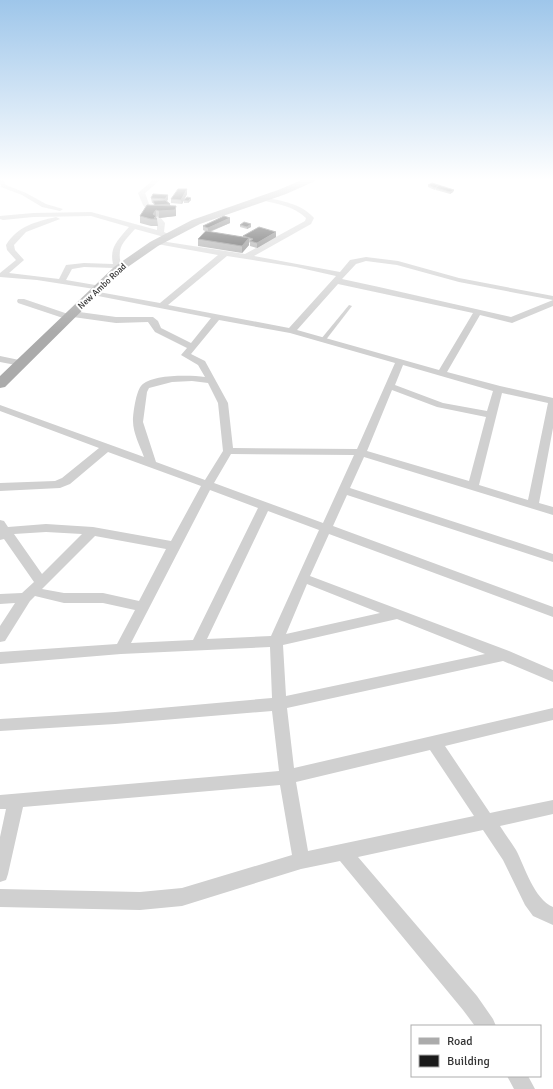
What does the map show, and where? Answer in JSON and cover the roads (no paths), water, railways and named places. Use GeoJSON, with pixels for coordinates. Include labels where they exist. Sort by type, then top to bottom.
{"type":"FeatureCollection","features":[{"type":"Feature","properties":{"kind":"main road","name":"New Ambo Road"},"geometry":{"type":"LineString","coordinates":[[0,384],[96,291],[117,268],[162,237],[177,231]]}},
{"type":"Feature","properties":{"kind":"street"},"geometry":{"type":"LineString","coordinates":[[1,275],[20,260],[11,250],[10,245],[21,231]]}},
{"type":"Feature","properties":{"kind":"street"},"geometry":{"type":"LineString","coordinates":[[62,282],[64,274],[69,267],[84,265],[117,268],[114,256],[116,246],[130,231]]}},
{"type":"Feature","properties":{"kind":"street"},"geometry":{"type":"LineString","coordinates":[[145,231],[224,254],[278,261],[379,289],[512,320],[553,303]]}},
{"type":"Feature","properties":{"kind":"street"},"geometry":{"type":"LineString","coordinates":[[162,231],[162,237]]}},
{"type":"Feature","properties":{"kind":"street"},"geometry":{"type":"LineString","coordinates":[[248,256],[293,231]]}},
{"type":"Feature","properties":{"kind":"street"},"geometry":{"type":"LineString","coordinates":[[162,306],[224,254]]}},
{"type":"Feature","properties":{"kind":"street"},"geometry":{"type":"LineString","coordinates":[[291,331],[356,260],[370,259],[402,264],[438,275],[553,298]]}},
{"type":"Feature","properties":{"kind":"street"},"geometry":{"type":"LineString","coordinates":[[1,275],[62,282],[162,306],[291,331],[400,362],[553,401],[533,505]]}},
{"type":"Feature","properties":{"kind":"street"},"geometry":{"type":"LineString","coordinates":[[21,301],[70,316],[116,320],[154,320],[155,326],[158,330],[191,347]]}},
{"type":"Feature","properties":{"kind":"street"},"geometry":{"type":"LineString","coordinates":[[442,373],[478,312]]}},
{"type":"Feature","properties":{"kind":"street"},"geometry":{"type":"LineString","coordinates":[[121,649],[174,546],[228,451],[223,403],[202,363],[187,356],[186,353],[217,317]]}},
{"type":"Feature","properties":{"kind":"street"},"geometry":{"type":"LineString","coordinates":[[0,359],[21,364]]}},
{"type":"Feature","properties":{"kind":"street"},"geometry":{"type":"LineString","coordinates":[[301,861],[287,777],[279,704],[276,641],[400,362]]}},
{"type":"Feature","properties":{"kind":"street"},"geometry":{"type":"LineString","coordinates":[[151,463],[138,422],[142,392],[146,386],[172,378],[192,378],[211,381]]}},
{"type":"Feature","properties":{"kind":"street"},"geometry":{"type":"LineString","coordinates":[[390,386],[441,405],[491,415]]}},
{"type":"Feature","properties":{"kind":"street"},"geometry":{"type":"LineString","coordinates":[[473,486],[498,388]]}},
{"type":"Feature","properties":{"kind":"street"},"geometry":{"type":"LineString","coordinates":[[0,408],[553,612]]}},
{"type":"Feature","properties":{"kind":"street"},"geometry":{"type":"LineString","coordinates":[[0,487],[56,485],[66,481],[107,447]]}},
{"type":"Feature","properties":{"kind":"street"},"geometry":{"type":"LineString","coordinates":[[228,451],[360,452],[553,511]]}},
{"type":"Feature","properties":{"kind":"street"},"geometry":{"type":"LineString","coordinates":[[344,490],[553,558]]}},
{"type":"Feature","properties":{"kind":"street"},"geometry":{"type":"LineString","coordinates":[[197,646],[265,506]]}},
{"type":"Feature","properties":{"kind":"street"},"geometry":{"type":"LineString","coordinates":[[33,590],[2,531],[46,528],[93,531],[174,546]]}},
{"type":"Feature","properties":{"kind":"street"},"geometry":{"type":"LineString","coordinates":[[0,637],[33,590],[93,531]]}},
{"type":"Feature","properties":{"kind":"street"},"geometry":{"type":"LineString","coordinates":[[303,578],[504,655],[553,676]]}},
{"type":"Feature","properties":{"kind":"street"},"geometry":{"type":"LineString","coordinates":[[0,599],[33,590],[64,598],[102,598],[143,607]]}},
{"type":"Feature","properties":{"kind":"street"},"geometry":{"type":"LineString","coordinates":[[0,658],[121,649],[276,641],[398,614]]}},
{"type":"Feature","properties":{"kind":"street"},"geometry":{"type":"LineString","coordinates":[[0,725],[115,718],[279,704],[504,655]]}},
{"type":"Feature","properties":{"kind":"street"},"geometry":{"type":"LineString","coordinates":[[0,874],[8,801],[287,777],[553,714]]}},
{"type":"Feature","properties":{"kind":"street"},"geometry":{"type":"LineString","coordinates":[[434,743],[509,854],[531,899],[539,910],[553,916]]}},
{"type":"Feature","properties":{"kind":"street"},"geometry":{"type":"LineString","coordinates":[[0,898],[140,901],[171,898],[301,861],[553,808]]}},
{"type":"Feature","properties":{"kind":"street"},"geometry":{"type":"LineString","coordinates":[[343,852],[470,1003],[485,1025]]}},
{"type":"Feature","properties":{"kind":"street"},"geometry":{"type":"LineString","coordinates":[[518,1077],[525,1089]]}},
{"type":"Feature","properties":{"kind":"lane"},"geometry":{"type":"LineString","coordinates":[[323,340],[350,306]]}}]}
